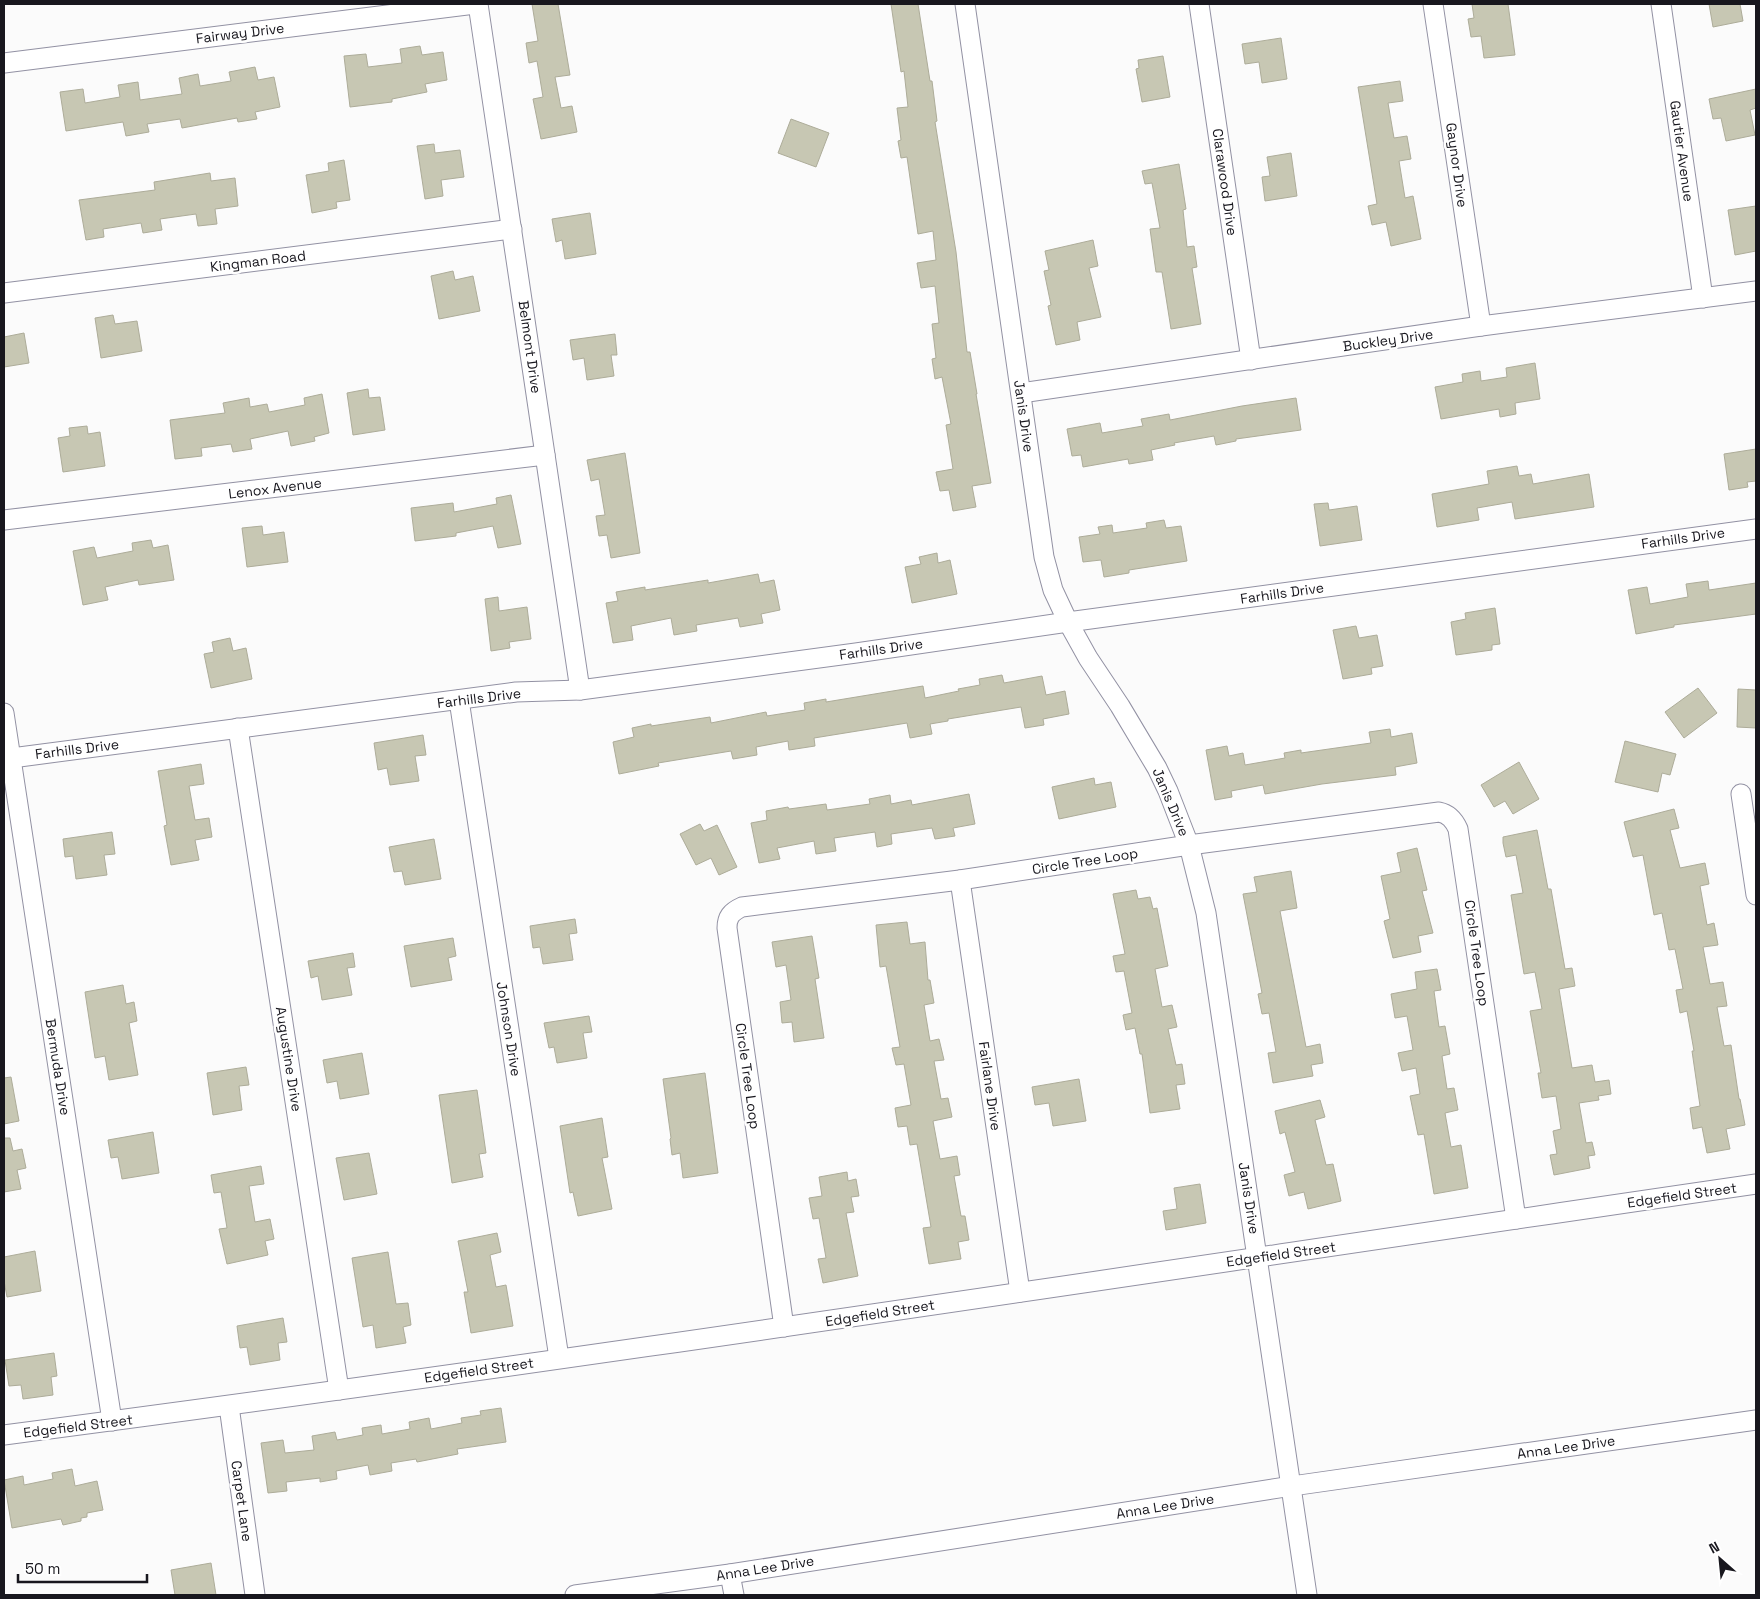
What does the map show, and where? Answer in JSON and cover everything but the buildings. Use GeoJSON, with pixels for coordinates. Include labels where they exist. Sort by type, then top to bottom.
{"type":"FeatureCollection","features":[{"type":"Feature","properties":{"kind":"street","name":"Fairway Drive"},"geometry":{"type":"LineString","coordinates":[[4,63],[477,4]]}},
{"type":"Feature","properties":{"kind":"street","name":"Belmont Drive"},"geometry":{"type":"LineString","coordinates":[[477,4],[580,690]]}},
{"type":"Feature","properties":{"kind":"street","name":"Janis Drive"},"geometry":{"type":"LineString","coordinates":[[965,4],[1044,556],[1053,590],[1088,658],[1120,706],[1157,768],[1168,791],[1189,845],[1206,913],[1308,1595]]}},
{"type":"Feature","properties":{"kind":"street","name":"Clarawood Drive"},"geometry":{"type":"LineString","coordinates":[[1199,4],[1251,360]]}},
{"type":"Feature","properties":{"kind":"street","name":"Gaynor Drive"},"geometry":{"type":"LineString","coordinates":[[1433,4],[1481,326]]}},
{"type":"Feature","properties":{"kind":"street","name":"Gautier Avenue"},"geometry":{"type":"LineString","coordinates":[[1661,4],[1703,298]]}},
{"type":"Feature","properties":{"kind":"street","name":"Kingman Road"},"geometry":{"type":"LineString","coordinates":[[4,293],[512,229]]}},
{"type":"Feature","properties":{"kind":"street","name":"Buckley Drive"},"geometry":{"type":"LineString","coordinates":[[1021,393],[1481,326],[1756,291]]}},
{"type":"Feature","properties":{"kind":"street","name":"Lenox Avenue"},"geometry":{"type":"LineString","coordinates":[[4,520],[545,455]]}},
{"type":"Feature","properties":{"kind":"street","name":"Farhills Drive"},"geometry":{"type":"LineString","coordinates":[[7,758],[516,692],[580,690],[1756,529]]}},
{"type":"Feature","properties":{"kind":"street","name":"Johnson Drive"},"geometry":{"type":"LineString","coordinates":[[459,700],[559,1358]]}},
{"type":"Feature","properties":{"kind":"street","name":"Bermuda Drive"},"geometry":{"type":"LineString","coordinates":[[4,713],[7,758],[112,1421]]}},
{"type":"Feature","properties":{"kind":"street","name":"Augustine Drive"},"geometry":{"type":"LineString","coordinates":[[238,728],[339,1390]]}},
{"type":"Feature","properties":{"kind":"street"},"geometry":{"type":"LineString","coordinates":[[1741,794],[1756,895]]}},
{"type":"Feature","properties":{"kind":"street","name":"Circle Tree Loop"},"geometry":{"type":"LineString","coordinates":[[784,1327],[727,920],[733,911],[742,907],[960,880],[1189,845],[1439,812],[1444,813],[1454,820],[1458,829],[1516,1219]]}},
{"type":"Feature","properties":{"kind":"street","name":"Fairlane Drive"},"geometry":{"type":"LineString","coordinates":[[960,880],[1020,1292]]}},
{"type":"Feature","properties":{"kind":"street","name":"Edgefield Street"},"geometry":{"type":"LineString","coordinates":[[4,1435],[229,1406],[784,1327],[1756,1184]]}},
{"type":"Feature","properties":{"kind":"street","name":"Carpet Lane"},"geometry":{"type":"LineString","coordinates":[[229,1406],[255,1595]]}},
{"type":"Feature","properties":{"kind":"street","name":"Anna Lee Drive"},"geometry":{"type":"LineString","coordinates":[[574,1595],[730,1574],[1292,1486],[1756,1420]]}},
{"type":"Feature","properties":{"kind":"street"},"geometry":{"type":"LineString","coordinates":[[730,1574],[734,1595]]}}]}
